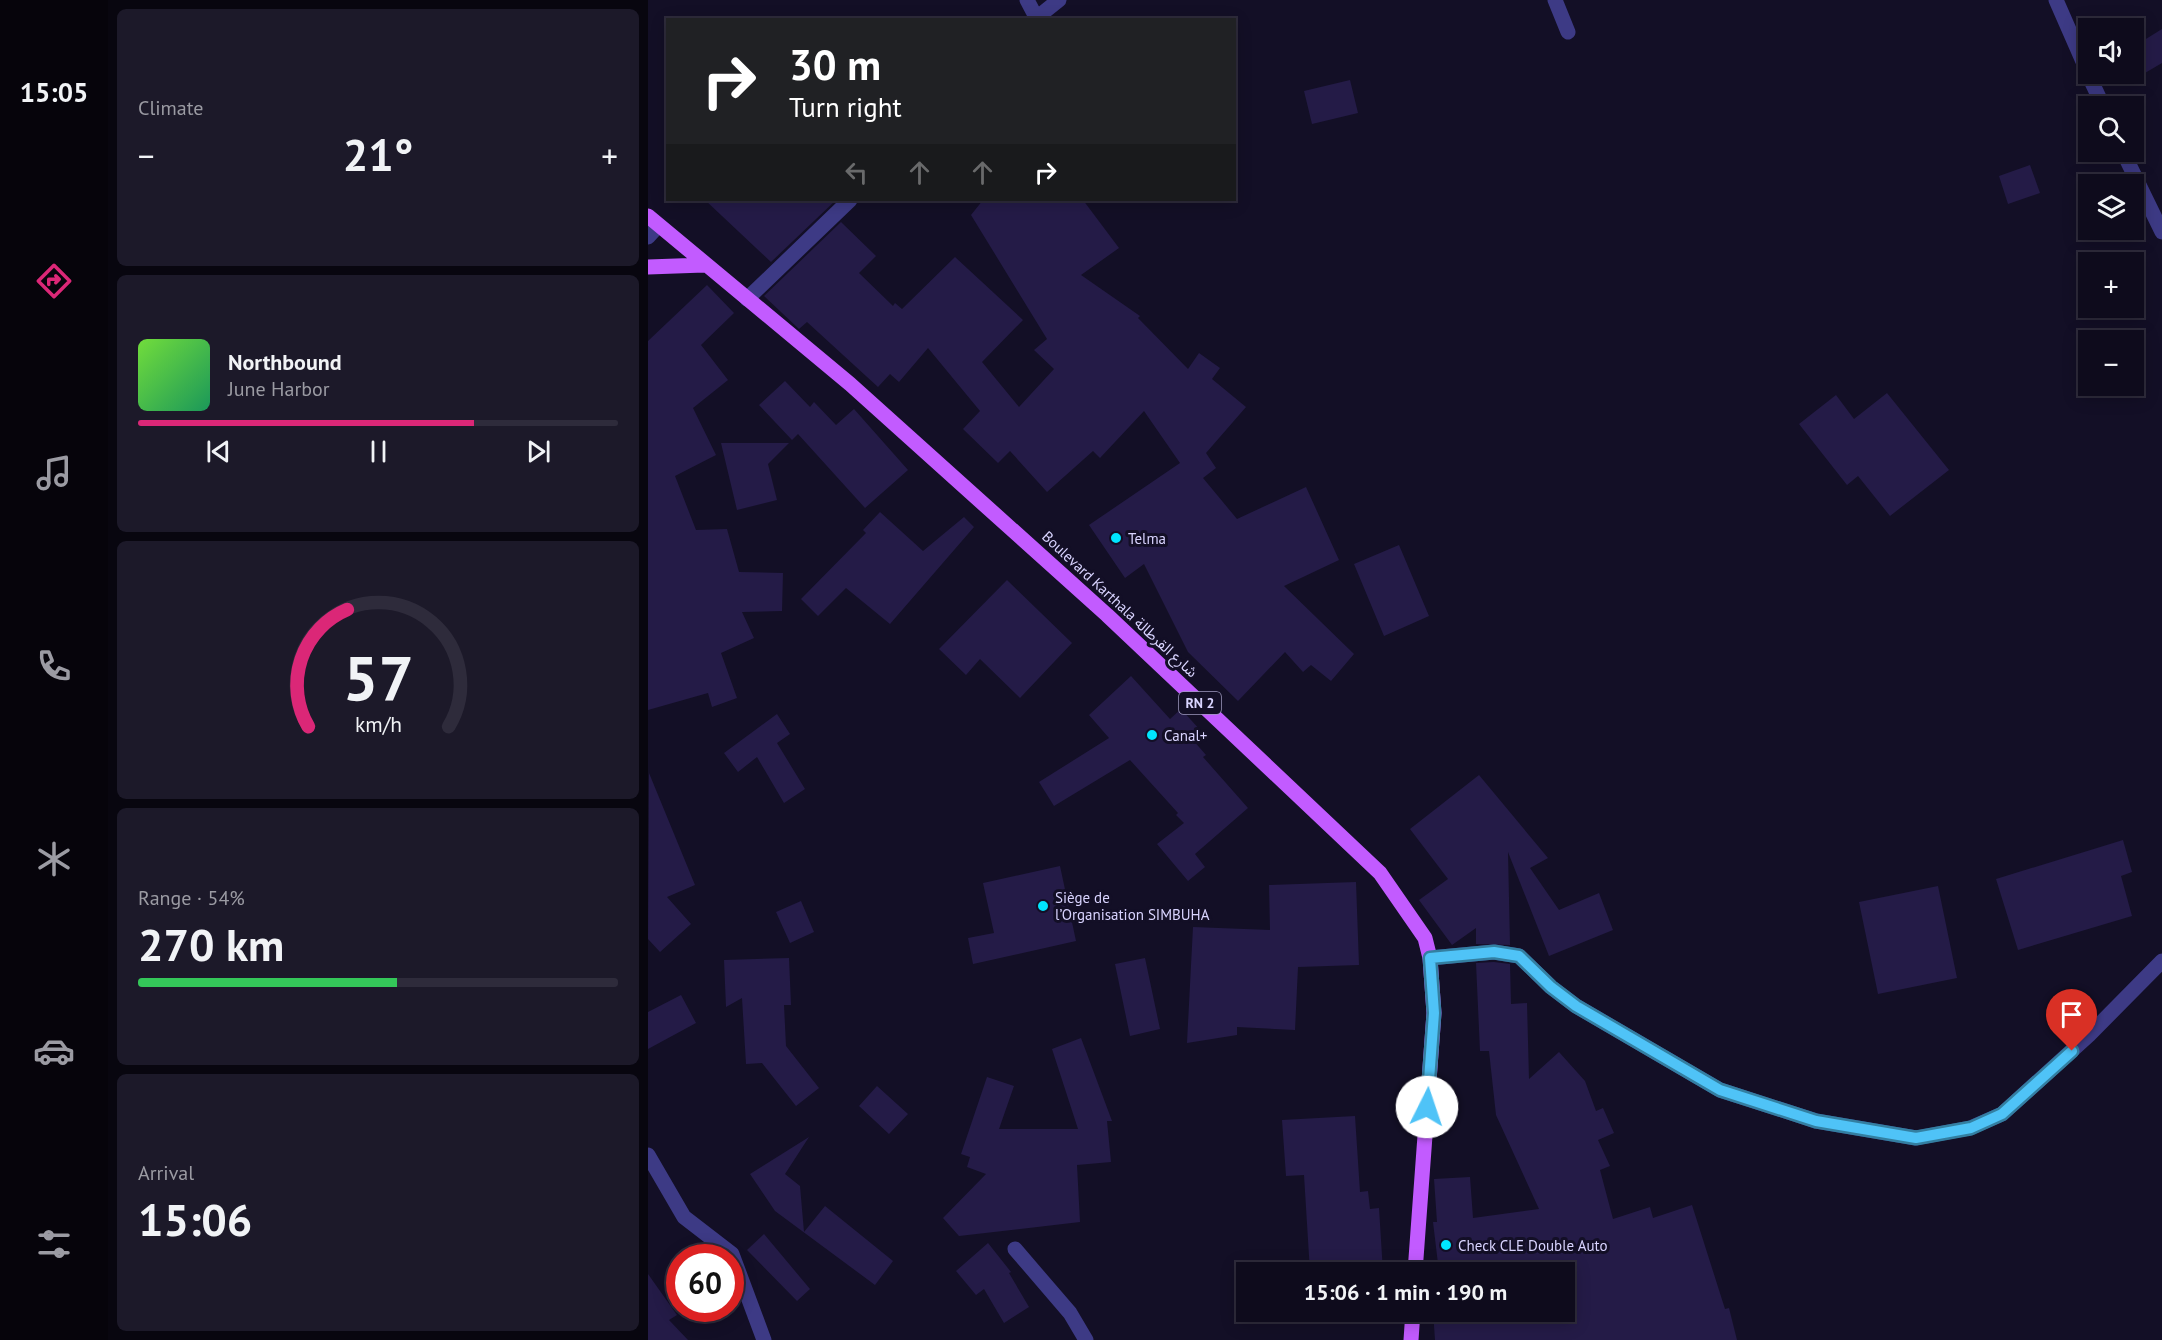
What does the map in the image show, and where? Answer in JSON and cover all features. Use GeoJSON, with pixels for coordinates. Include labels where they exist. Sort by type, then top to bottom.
{"type":"FeatureCollection","features":[{"type":"Feature","properties":{"kind":"main road","name":"Boulevard Karthala شارع القرطالة"},"geometry":{"type":"LineString","coordinates":[[651,226],[747,299],[850,384],[1098,607],[1380,873],[1425,938],[1430,958],[1434,1013],[1416,1262]]}},
{"type":"Feature","properties":{"kind":"main road"},"geometry":{"type":"LineString","coordinates":[[648,267],[704,265]]}},
{"type":"Feature","properties":{"kind":"main road"},"geometry":{"type":"LineString","coordinates":[[1411,1340],[1412,1322]]}},
{"type":"Feature","properties":{"kind":"street"},"geometry":{"type":"LineString","coordinates":[[1027,0],[1035,18],[1059,0]]}},
{"type":"Feature","properties":{"kind":"street"},"geometry":{"type":"LineString","coordinates":[[1555,0],[1568,32]]}},
{"type":"Feature","properties":{"kind":"street"},"geometry":{"type":"LineString","coordinates":[[2056,0],[2078,50]]}},
{"type":"Feature","properties":{"kind":"street"},"geometry":{"type":"LineString","coordinates":[[2128,162],[2162,232]]}},
{"type":"Feature","properties":{"kind":"street"},"geometry":{"type":"LineString","coordinates":[[747,299],[849,201]]}},
{"type":"Feature","properties":{"kind":"street"},"geometry":{"type":"LineString","coordinates":[[1430,958],[1494,952],[1519,956],[1551,987],[1576,1006],[1720,1090],[1816,1121],[1916,1138],[1971,1128],[2002,1114],[2089,1035],[2162,961]]}},
{"type":"Feature","properties":{"kind":"street"},"geometry":{"type":"LineString","coordinates":[[648,1155],[684,1218],[732,1254],[764,1340]]}},
{"type":"Feature","properties":{"kind":"street"},"geometry":{"type":"LineString","coordinates":[[1015,1249],[1070,1313],[1086,1340]]}},
{"type":"Feature","properties":{"kind":"building"},"geometry":{"type":"Polygon","coordinates":[[[2162,29],[2162,63],[2144,74],[2144,40],[2162,29]]]}},
{"type":"Feature","properties":{"kind":"building"},"geometry":{"type":"Polygon","coordinates":[[[1350,80],[1358,113],[1312,124],[1304,91],[1350,80]]]}},
{"type":"Feature","properties":{"kind":"building"},"geometry":{"type":"Polygon","coordinates":[[[2030,165],[2040,193],[2008,204],[1999,176],[2030,165]]]}},
{"type":"Feature","properties":{"kind":"building"},"geometry":{"type":"Polygon","coordinates":[[[706,201],[835,201],[771,262],[706,201]]]}},
{"type":"Feature","properties":{"kind":"building"},"geometry":{"type":"Polygon","coordinates":[[[982,201],[1084,201],[1119,248],[1081,275],[1140,316],[1138,318],[1188,369],[1199,353],[1220,368],[1212,379],[1246,407],[1206,453],[1216,468],[1203,478],[1237,519],[1306,487],[1339,560],[1284,586],[1354,654],[1331,681],[1311,665],[1303,672],[1285,652],[1238,701],[1188,652],[1144,564],[1125,578],[1089,525],[1180,463],[1144,411],[1100,458],[1093,451],[1047,492],[1010,451],[998,463],[963,429],[980,411],[928,348],[899,382],[890,374],[878,387],[807,322],[799,329],[764,296],[841,222],[876,256],[859,273],[893,306],[895,303],[902,309],[955,257],[1023,320],[982,362],[1019,407],[1054,369],[1034,350],[1047,339],[971,215],[982,201]]]}},
{"type":"Feature","properties":{"kind":"building"},"geometry":{"type":"Polygon","coordinates":[[[707,285],[734,313],[701,345],[728,380],[693,408],[716,455],[675,476],[696,530],[727,529],[739,572],[783,573],[782,611],[742,612],[754,638],[721,653],[737,698],[712,707],[708,693],[648,710],[648,341],[707,285]]]}},
{"type":"Feature","properties":{"kind":"building"},"geometry":{"type":"Polygon","coordinates":[[[785,381],[810,407],[814,402],[836,425],[854,409],[908,470],[865,508],[798,434],[792,440],[759,405],[785,381]]]}},
{"type":"Feature","properties":{"kind":"building"},"geometry":{"type":"Polygon","coordinates":[[[1887,393],[1949,470],[1890,516],[1858,476],[1847,485],[1799,424],[1836,395],[1854,419],[1887,393]]]}},
{"type":"Feature","properties":{"kind":"building"},"geometry":{"type":"Polygon","coordinates":[[[721,443],[789,443],[768,464],[777,500],[737,510],[721,443]]]}},
{"type":"Feature","properties":{"kind":"building"},"geometry":{"type":"Polygon","coordinates":[[[880,512],[923,551],[964,517],[974,527],[890,624],[846,588],[818,616],[801,599],[866,533],[863,530],[880,512]]]}},
{"type":"Feature","properties":{"kind":"building"},"geometry":{"type":"Polygon","coordinates":[[[1399,545],[1429,616],[1384,636],[1354,564],[1399,545]]]}},
{"type":"Feature","properties":{"kind":"building"},"geometry":{"type":"Polygon","coordinates":[[[1007,580],[1072,643],[1020,698],[980,659],[966,675],[939,649],[1007,580]]]}},
{"type":"Feature","properties":{"kind":"building"},"geometry":{"type":"Polygon","coordinates":[[[1131,676],[1170,719],[1181,709],[1201,731],[1192,739],[1206,755],[1203,757],[1248,808],[1195,854],[1205,867],[1188,881],[1157,844],[1184,823],[1176,815],[1178,813],[1130,760],[1054,806],[1039,782],[1109,738],[1089,715],[1131,676]]]}},
{"type":"Feature","properties":{"kind":"building"},"geometry":{"type":"Polygon","coordinates":[[[777,714],[790,734],[777,743],[805,789],[784,803],[757,757],[738,772],[724,753],[777,714]]]}},
{"type":"Feature","properties":{"kind":"building"},"geometry":{"type":"Polygon","coordinates":[[[649,773],[695,885],[667,897],[691,924],[660,952],[648,939],[649,773]]]}},
{"type":"Feature","properties":{"kind":"building"},"geometry":{"type":"Polygon","coordinates":[[[1479,775],[1548,858],[1530,868],[1559,910],[1599,893],[1613,930],[1549,956],[1508,852],[1510,945],[1476,944],[1476,928],[1452,945],[1419,900],[1448,879],[1410,829],[1479,775]]]}},
{"type":"Feature","properties":{"kind":"building"},"geometry":{"type":"Polygon","coordinates":[[[2123,840],[2132,872],[2121,876],[2132,916],[2018,950],[1996,879],[2123,840]]]}},
{"type":"Feature","properties":{"kind":"building"},"geometry":{"type":"Polygon","coordinates":[[[1060,866],[1076,941],[973,964],[968,938],[994,933],[983,883],[1060,866]]]}},
{"type":"Feature","properties":{"kind":"building"},"geometry":{"type":"Polygon","coordinates":[[[1356,882],[1359,965],[1298,967],[1295,1030],[1237,1027],[1237,1035],[1187,1043],[1193,927],[1270,930],[1269,885],[1356,882]]]}},
{"type":"Feature","properties":{"kind":"building"},"geometry":{"type":"Polygon","coordinates":[[[1938,886],[1957,978],[1878,994],[1859,902],[1938,886]]]}},
{"type":"Feature","properties":{"kind":"building"},"geometry":{"type":"Polygon","coordinates":[[[801,901],[814,932],[790,943],[776,912],[801,901]]]}},
{"type":"Feature","properties":{"kind":"building"},"geometry":{"type":"Polygon","coordinates":[[[789,958],[791,1005],[784,1005],[786,1046],[819,1088],[796,1106],[762,1063],[746,1064],[742,998],[726,1007],[724,960],[789,958]]]}},
{"type":"Feature","properties":{"kind":"building"},"geometry":{"type":"Polygon","coordinates":[[[1145,958],[1160,1029],[1130,1036],[1115,964],[1145,958]]]}},
{"type":"Feature","properties":{"kind":"building"},"geometry":{"type":"Polygon","coordinates":[[[1476,963],[1510,964],[1511,1004],[1527,1003],[1529,1079],[1559,1052],[1585,1081],[1596,1111],[1603,1108],[1614,1133],[1598,1140],[1610,1166],[1600,1170],[1613,1219],[1650,1207],[1653,1218],[1692,1205],[1725,1309],[1729,1308],[1737,1340],[1435,1340],[1434,1322],[1575,1322],[1575,1262],[1438,1262],[1433,1222],[1437,1222],[1434,1179],[1470,1177],[1473,1218],[1539,1209],[1496,1115],[1489,1051],[1480,1051],[1476,963]]]}},
{"type":"Feature","properties":{"kind":"building"},"geometry":{"type":"Polygon","coordinates":[[[681,995],[696,1023],[648,1049],[648,1012],[681,995]]]}},
{"type":"Feature","properties":{"kind":"building"},"geometry":{"type":"Polygon","coordinates":[[[1081,1038],[1112,1121],[1107,1121],[1111,1162],[1077,1165],[1080,1222],[959,1236],[943,1218],[986,1174],[967,1167],[970,1157],[961,1154],[987,1077],[1014,1086],[999,1129],[1078,1129],[1052,1049],[1081,1038]]]}},
{"type":"Feature","properties":{"kind":"building"},"geometry":{"type":"Polygon","coordinates":[[[877,1086],[908,1114],[889,1134],[859,1106],[877,1086]]]}},
{"type":"Feature","properties":{"kind":"building"},"geometry":{"type":"Polygon","coordinates":[[[1355,1116],[1360,1192],[1368,1191],[1370,1209],[1379,1208],[1382,1262],[1309,1262],[1304,1175],[1286,1176],[1282,1120],[1355,1116]]]}},
{"type":"Feature","properties":{"kind":"building"},"geometry":{"type":"Polygon","coordinates":[[[809,1137],[785,1174],[800,1186],[804,1232],[825,1206],[893,1261],[875,1285],[775,1211],[750,1174],[809,1137]]]}},
{"type":"Feature","properties":{"kind":"building"},"geometry":{"type":"Polygon","coordinates":[[[764,1234],[810,1289],[797,1301],[747,1250],[764,1234]]]}},
{"type":"Feature","properties":{"kind":"building"},"geometry":{"type":"Polygon","coordinates":[[[988,1243],[1011,1272],[1009,1273],[1029,1307],[1004,1323],[984,1289],[976,1295],[956,1271],[988,1243]]]}},
{"type":"Feature","properties":{"kind":"building"},"geometry":{"type":"Polygon","coordinates":[[[648,1274],[666,1299],[666,1322],[671,1322],[688,1340],[648,1340],[648,1274]]]}},
{"type":"Feature","properties":{"kind":"place","name":"Telma"},"geometry":{"type":"Point","coordinates":[1116,538]}},
{"type":"Feature","properties":{"kind":"place","name":"Canal+"},"geometry":{"type":"Point","coordinates":[1152,735]}},
{"type":"Feature","properties":{"kind":"place","name":"Siège de l’Organisation SIMBUHA"},"geometry":{"type":"Point","coordinates":[1043,906]}},
{"type":"Feature","properties":{"kind":"place","name":"Check CLE Double Auto"},"geometry":{"type":"Point","coordinates":[1446,1245]}},
{"type":"Feature","properties":{"kind":"route"},"geometry":{"type":"LineString","coordinates":[[1427,1107],[1434,1013],[1430,958],[1463,954],[1494,952],[1519,956],[1551,987],[1576,1006],[1720,1090],[1816,1121],[1916,1138],[1971,1128],[2002,1114],[2072,1051]]}}]}
